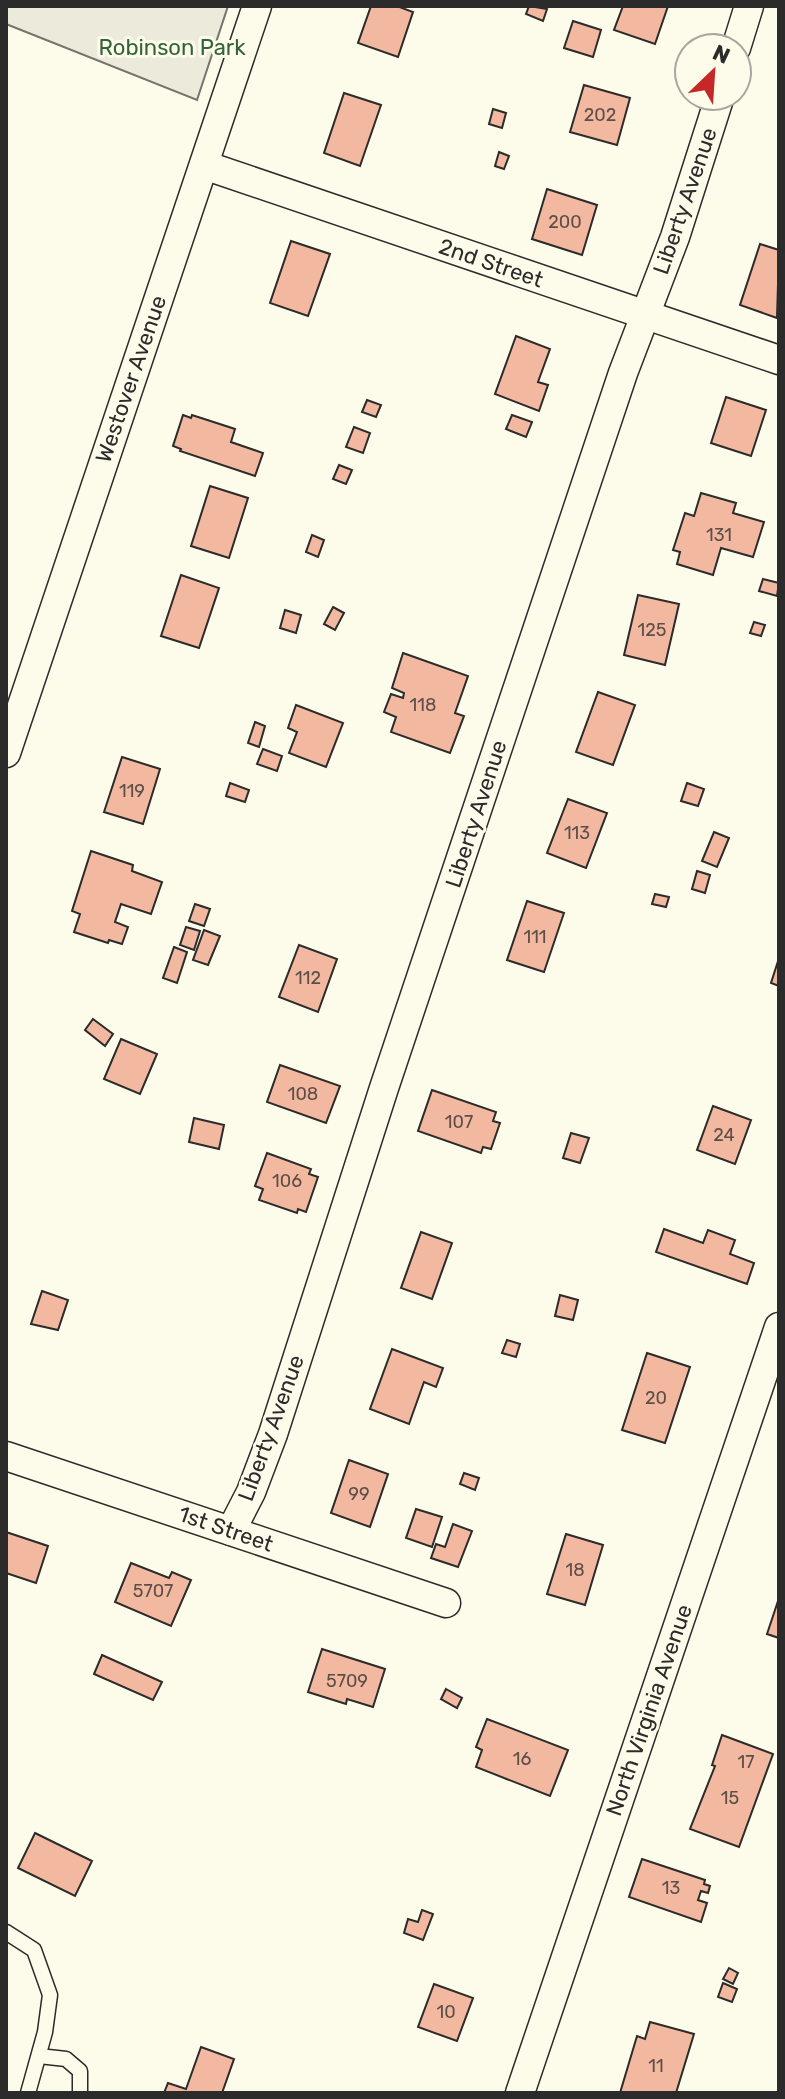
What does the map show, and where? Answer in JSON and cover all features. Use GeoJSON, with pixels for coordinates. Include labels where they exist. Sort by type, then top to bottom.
{"type":"FeatureCollection","features":[{"type":"Feature","properties":{"kind":"street","name":"Westover Avenue"},"geometry":{"type":"LineString","coordinates":[[6,753],[257,6]]}},
{"type":"Feature","properties":{"kind":"street"},"geometry":{"type":"LineString","coordinates":[[741,32],[749,6]]}},
{"type":"Feature","properties":{"kind":"street","name":"Liberty Avenue"},"geometry":{"type":"LineString","coordinates":[[231,1531],[251,1492],[273,1434],[404,1029],[623,373],[675,237],[715,112]]}},
{"type":"Feature","properties":{"kind":"street","name":"2nd Street"},"geometry":{"type":"LineString","coordinates":[[204,165],[779,360]]}},
{"type":"Feature","properties":{"kind":"street","name":"North Virginia Avenue"},"geometry":{"type":"LineString","coordinates":[[520,2093],[779,1327]]}},
{"type":"Feature","properties":{"kind":"street","name":"1st Street"},"geometry":{"type":"LineString","coordinates":[[6,1456],[446,1603]]}},
{"type":"Feature","properties":{"kind":"lane"},"geometry":{"type":"LineString","coordinates":[[6,1932],[34,1950],[50,1995],[39,2056],[28,2093]]}},
{"type":"Feature","properties":{"kind":"lane"},"geometry":{"type":"LineString","coordinates":[[39,2056],[66,2059],[80,2071],[80,2093]]}},
{"type":"Feature","properties":{"kind":"green space","name":"Robinson Park"},"geometry":{"type":"Polygon","coordinates":[[[6,6],[228,6],[197,100],[6,24],[6,6]]]}},
{"type":"Feature","properties":{"kind":"building"},"geometry":{"type":"Polygon","coordinates":[[[371,6],[397,6],[413,12],[398,57],[358,43],[371,6]]]}},
{"type":"Feature","properties":{"kind":"building"},"geometry":{"type":"Polygon","coordinates":[[[529,6],[547,9],[543,21],[526,14],[529,6]]]}},
{"type":"Feature","properties":{"kind":"building"},"geometry":{"type":"Polygon","coordinates":[[[623,6],[668,6],[655,44],[614,30],[623,6]]]}},
{"type":"Feature","properties":{"kind":"building"},"geometry":{"type":"Polygon","coordinates":[[[573,21],[601,30],[593,57],[564,48],[573,21]]]}},
{"type":"Feature","properties":{"kind":"building"},"geometry":{"type":"Polygon","coordinates":[[[584,85],[630,98],[617,145],[570,132],[584,85]]]}},
{"type":"Feature","properties":{"kind":"building"},"geometry":{"type":"Polygon","coordinates":[[[344,93],[381,105],[360,166],[324,153],[344,93]]]}},
{"type":"Feature","properties":{"kind":"building"},"geometry":{"type":"Polygon","coordinates":[[[493,109],[506,113],[502,128],[489,124],[493,109]]]}},
{"type":"Feature","properties":{"kind":"building"},"geometry":{"type":"Polygon","coordinates":[[[499,152],[509,156],[504,169],[495,166],[499,152]]]}},
{"type":"Feature","properties":{"kind":"building"},"geometry":{"type":"Polygon","coordinates":[[[547,189],[597,205],[582,255],[532,239],[547,189]]]}},
{"type":"Feature","properties":{"kind":"building"},"geometry":{"type":"Polygon","coordinates":[[[291,241],[330,254],[308,316],[270,303],[291,241]]]}},
{"type":"Feature","properties":{"kind":"building"},"geometry":{"type":"Polygon","coordinates":[[[760,244],[779,250],[777,318],[740,305],[760,244]]]}},
{"type":"Feature","properties":{"kind":"building"},"geometry":{"type":"Polygon","coordinates":[[[516,336],[550,349],[538,382],[548,385],[539,411],[495,394],[516,336]]]}},
{"type":"Feature","properties":{"kind":"building"},"geometry":{"type":"Polygon","coordinates":[[[726,397],[766,410],[751,456],[711,443],[726,397]]]}},
{"type":"Feature","properties":{"kind":"building"},"geometry":{"type":"Polygon","coordinates":[[[367,400],[381,405],[376,417],[362,412],[367,400]]]}},
{"type":"Feature","properties":{"kind":"building"},"geometry":{"type":"Polygon","coordinates":[[[183,415],[235,429],[231,442],[263,453],[255,476],[173,446],[183,415]]]}},
{"type":"Feature","properties":{"kind":"building"},"geometry":{"type":"Polygon","coordinates":[[[512,415],[532,422],[526,437],[506,429],[512,415]]]}},
{"type":"Feature","properties":{"kind":"building"},"geometry":{"type":"Polygon","coordinates":[[[354,427],[370,433],[363,453],[346,447],[354,427]]]}},
{"type":"Feature","properties":{"kind":"building"},"geometry":{"type":"Polygon","coordinates":[[[339,465],[352,470],[346,484],[333,479],[339,465]]]}},
{"type":"Feature","properties":{"kind":"building"},"geometry":{"type":"Polygon","coordinates":[[[210,486],[248,498],[229,558],[191,546],[210,486]]]}},
{"type":"Feature","properties":{"kind":"building"},"geometry":{"type":"Polygon","coordinates":[[[701,493],[736,503],[733,513],[764,522],[753,557],[721,548],[713,575],[677,564],[680,552],[673,550],[685,513],[694,516],[701,493]]]}},
{"type":"Feature","properties":{"kind":"building"},"geometry":{"type":"Polygon","coordinates":[[[312,535],[324,540],[318,557],[306,552],[312,535]]]}},
{"type":"Feature","properties":{"kind":"building"},"geometry":{"type":"Polygon","coordinates":[[[181,575],[219,588],[199,648],[161,636],[181,575]]]}},
{"type":"Feature","properties":{"kind":"building"},"geometry":{"type":"Polygon","coordinates":[[[763,579],[779,583],[777,596],[759,591],[763,579]]]}},
{"type":"Feature","properties":{"kind":"building"},"geometry":{"type":"Polygon","coordinates":[[[638,595],[679,604],[665,665],[624,655],[638,595]]]}},
{"type":"Feature","properties":{"kind":"building"},"geometry":{"type":"Polygon","coordinates":[[[333,607],[344,613],[335,630],[324,624],[333,607]]]}},
{"type":"Feature","properties":{"kind":"building"},"geometry":{"type":"Polygon","coordinates":[[[285,610],[301,615],[296,633],[280,628],[285,610]]]}},
{"type":"Feature","properties":{"kind":"building"},"geometry":{"type":"Polygon","coordinates":[[[754,622],[765,625],[761,636],[750,633],[754,622]]]}},
{"type":"Feature","properties":{"kind":"building"},"geometry":{"type":"Polygon","coordinates":[[[403,653],[468,676],[455,713],[464,716],[450,753],[391,732],[396,717],[384,712],[391,694],[403,698],[404,693],[392,688],[403,653]]]}},
{"type":"Feature","properties":{"kind":"building"},"geometry":{"type":"Polygon","coordinates":[[[598,692],[635,705],[613,765],[576,752],[598,692]]]}},
{"type":"Feature","properties":{"kind":"building"},"geometry":{"type":"Polygon","coordinates":[[[296,705],[343,723],[326,767],[289,753],[297,732],[288,728],[296,705]]]}},
{"type":"Feature","properties":{"kind":"building"},"geometry":{"type":"Polygon","coordinates":[[[255,722],[265,726],[259,747],[248,743],[255,722]]]}},
{"type":"Feature","properties":{"kind":"building"},"geometry":{"type":"Polygon","coordinates":[[[263,749],[282,756],[277,771],[257,764],[263,749]]]}},
{"type":"Feature","properties":{"kind":"building"},"geometry":{"type":"Polygon","coordinates":[[[122,757],[160,769],[143,824],[104,812],[122,757]]]}},
{"type":"Feature","properties":{"kind":"building"},"geometry":{"type":"Polygon","coordinates":[[[230,783],[249,790],[245,802],[226,796],[230,783]]]}},
{"type":"Feature","properties":{"kind":"building"},"geometry":{"type":"Polygon","coordinates":[[[687,783],[704,789],[698,806],[681,801],[687,783]]]}},
{"type":"Feature","properties":{"kind":"building"},"geometry":{"type":"Polygon","coordinates":[[[568,799],[607,813],[586,868],[547,853],[568,799]]]}},
{"type":"Feature","properties":{"kind":"building"},"geometry":{"type":"Polygon","coordinates":[[[714,832],[729,838],[717,867],[702,861],[714,832]]]}},
{"type":"Feature","properties":{"kind":"building"},"geometry":{"type":"Polygon","coordinates":[[[91,851],[133,865],[132,871],[162,882],[151,914],[121,904],[115,922],[128,927],[122,944],[109,940],[108,943],[74,932],[80,914],[72,911],[91,851]]]}},
{"type":"Feature","properties":{"kind":"building"},"geometry":{"type":"Polygon","coordinates":[[[697,871],[710,875],[705,893],[692,889],[697,871]]]}},
{"type":"Feature","properties":{"kind":"building"},"geometry":{"type":"Polygon","coordinates":[[[655,894],[669,897],[666,907],[652,904],[655,894]]]}},
{"type":"Feature","properties":{"kind":"building"},"geometry":{"type":"Polygon","coordinates":[[[527,901],[564,913],[544,972],[507,960],[527,901]]]}},
{"type":"Feature","properties":{"kind":"building"},"geometry":{"type":"Polygon","coordinates":[[[195,904],[210,909],[204,926],[189,921],[195,904]]]}},
{"type":"Feature","properties":{"kind":"building"},"geometry":{"type":"Polygon","coordinates":[[[186,927],[200,931],[194,950],[180,945],[186,927]]]}},
{"type":"Feature","properties":{"kind":"building"},"geometry":{"type":"Polygon","coordinates":[[[204,930],[220,936],[208,965],[193,960],[204,930]]]}},
{"type":"Feature","properties":{"kind":"building"},"geometry":{"type":"Polygon","coordinates":[[[299,945],[337,959],[318,1012],[279,997],[299,945]]]}},
{"type":"Feature","properties":{"kind":"building"},"geometry":{"type":"Polygon","coordinates":[[[174,947],[187,952],[177,983],[163,978],[174,947]]]}},
{"type":"Feature","properties":{"kind":"building"},"geometry":{"type":"Polygon","coordinates":[[[779,958],[779,986],[771,983],[779,958]]]}},
{"type":"Feature","properties":{"kind":"building"},"geometry":{"type":"Polygon","coordinates":[[[93,1019],[113,1034],[105,1046],[85,1030],[93,1019]]]}},
{"type":"Feature","properties":{"kind":"building"},"geometry":{"type":"Polygon","coordinates":[[[121,1039],[157,1054],[140,1094],[104,1079],[121,1039]]]}},
{"type":"Feature","properties":{"kind":"building"},"geometry":{"type":"Polygon","coordinates":[[[280,1065],[340,1086],[326,1123],[267,1102],[280,1065]]]}},
{"type":"Feature","properties":{"kind":"building"},"geometry":{"type":"Polygon","coordinates":[[[432,1090],[496,1112],[493,1121],[500,1123],[491,1149],[483,1147],[481,1153],[418,1131],[432,1090]]]}},
{"type":"Feature","properties":{"kind":"building"},"geometry":{"type":"Polygon","coordinates":[[[713,1106],[751,1120],[735,1164],[697,1150],[713,1106]]]}},
{"type":"Feature","properties":{"kind":"building"},"geometry":{"type":"Polygon","coordinates":[[[194,1118],[224,1125],[219,1149],[189,1142],[194,1118]]]}},
{"type":"Feature","properties":{"kind":"building"},"geometry":{"type":"Polygon","coordinates":[[[571,1133],[589,1138],[580,1163],[563,1158],[571,1133]]]}},
{"type":"Feature","properties":{"kind":"building"},"geometry":{"type":"Polygon","coordinates":[[[267,1153],[311,1169],[309,1174],[318,1177],[306,1212],[298,1209],[297,1213],[259,1200],[263,1189],[255,1186],[267,1153]]]}},
{"type":"Feature","properties":{"kind":"building"},"geometry":{"type":"Polygon","coordinates":[[[664,1229],[703,1243],[708,1230],[735,1240],[730,1254],[754,1263],[747,1284],[656,1252],[664,1229]]]}},
{"type":"Feature","properties":{"kind":"building"},"geometry":{"type":"Polygon","coordinates":[[[421,1232],[452,1243],[432,1299],[401,1288],[421,1232]]]}},
{"type":"Feature","properties":{"kind":"building"},"geometry":{"type":"Polygon","coordinates":[[[42,1291],[68,1300],[58,1330],[31,1324],[42,1291]]]}},
{"type":"Feature","properties":{"kind":"building"},"geometry":{"type":"Polygon","coordinates":[[[560,1295],[578,1300],[573,1320],[555,1316],[560,1295]]]}},
{"type":"Feature","properties":{"kind":"building"},"geometry":{"type":"Polygon","coordinates":[[[507,1340],[520,1344],[516,1357],[502,1353],[507,1340]]]}},
{"type":"Feature","properties":{"kind":"building"},"geometry":{"type":"Polygon","coordinates":[[[392,1349],[443,1368],[436,1387],[424,1382],[409,1424],[370,1409],[392,1349]]]}},
{"type":"Feature","properties":{"kind":"building"},"geometry":{"type":"Polygon","coordinates":[[[647,1353],[690,1367],[665,1443],[622,1430],[647,1353]]]}},
{"type":"Feature","properties":{"kind":"building"},"geometry":{"type":"Polygon","coordinates":[[[349,1460],[388,1474],[370,1527],[331,1513],[349,1460]]]}},
{"type":"Feature","properties":{"kind":"building"},"geometry":{"type":"Polygon","coordinates":[[[464,1473],[479,1478],[475,1490],[460,1484],[464,1473]]]}},
{"type":"Feature","properties":{"kind":"building"},"geometry":{"type":"Polygon","coordinates":[[[416,1509],[442,1517],[432,1547],[406,1538],[416,1509]]]}},
{"type":"Feature","properties":{"kind":"building"},"geometry":{"type":"Polygon","coordinates":[[[453,1524],[472,1531],[458,1567],[431,1558],[436,1544],[445,1547],[453,1524]]]}},
{"type":"Feature","properties":{"kind":"building"},"geometry":{"type":"Polygon","coordinates":[[[6,1532],[48,1546],[36,1583],[6,1573],[6,1532]]]}},
{"type":"Feature","properties":{"kind":"building"},"geometry":{"type":"Polygon","coordinates":[[[566,1534],[603,1545],[585,1605],[547,1594],[566,1534]]]}},
{"type":"Feature","properties":{"kind":"building"},"geometry":{"type":"Polygon","coordinates":[[[131,1563],[169,1578],[172,1572],[191,1580],[171,1626],[115,1602],[131,1563]]]}},
{"type":"Feature","properties":{"kind":"building"},"geometry":{"type":"Polygon","coordinates":[[[779,1598],[779,1638],[767,1634],[779,1598]]]}},
{"type":"Feature","properties":{"kind":"building"},"geometry":{"type":"Polygon","coordinates":[[[322,1649],[385,1669],[373,1707],[347,1699],[346,1704],[308,1692],[322,1649]]]}},
{"type":"Feature","properties":{"kind":"building"},"geometry":{"type":"Polygon","coordinates":[[[102,1655],[162,1682],[153,1700],[94,1674],[102,1655]]]}},
{"type":"Feature","properties":{"kind":"building"},"geometry":{"type":"Polygon","coordinates":[[[446,1689],[462,1698],[457,1708],[441,1699],[446,1689]]]}},
{"type":"Feature","properties":{"kind":"building"},"geometry":{"type":"Polygon","coordinates":[[[487,1719],[568,1750],[550,1796],[476,1767],[482,1750],[476,1747],[487,1719]]]}},
{"type":"Feature","properties":{"kind":"building"},"geometry":{"type":"Polygon","coordinates":[[[722,1735],[773,1754],[739,1847],[690,1829],[715,1766],[712,1765],[722,1735]]]}},
{"type":"Feature","properties":{"kind":"building"},"geometry":{"type":"Polygon","coordinates":[[[35,1833],[92,1861],[75,1896],[18,1868],[35,1833]]]}},
{"type":"Feature","properties":{"kind":"building"},"geometry":{"type":"Polygon","coordinates":[[[642,1859],[705,1880],[704,1884],[710,1886],[708,1893],[701,1891],[698,1900],[707,1903],[701,1922],[629,1897],[642,1859]]]}},
{"type":"Feature","properties":{"kind":"building"},"geometry":{"type":"Polygon","coordinates":[[[422,1910],[433,1914],[423,1940],[404,1933],[408,1919],[418,1922],[422,1910]]]}},
{"type":"Feature","properties":{"kind":"building"},"geometry":{"type":"Polygon","coordinates":[[[729,1968],[738,1973],[733,1984],[723,1979],[729,1968]]]}},
{"type":"Feature","properties":{"kind":"building"},"geometry":{"type":"Polygon","coordinates":[[[723,1983],[737,1989],[732,2002],[718,1997],[723,1983]]]}},
{"type":"Feature","properties":{"kind":"building"},"geometry":{"type":"Polygon","coordinates":[[[434,1984],[473,1998],[457,2041],[418,2027],[434,1984]]]}},
{"type":"Feature","properties":{"kind":"building"},"geometry":{"type":"Polygon","coordinates":[[[650,2022],[694,2034],[676,2093],[620,2093],[637,2036],[645,2039],[650,2022]]]}},
{"type":"Feature","properties":{"kind":"building"},"geometry":{"type":"Polygon","coordinates":[[[201,2047],[234,2059],[222,2093],[164,2093],[168,2083],[186,2089],[201,2047]]]}}]}
